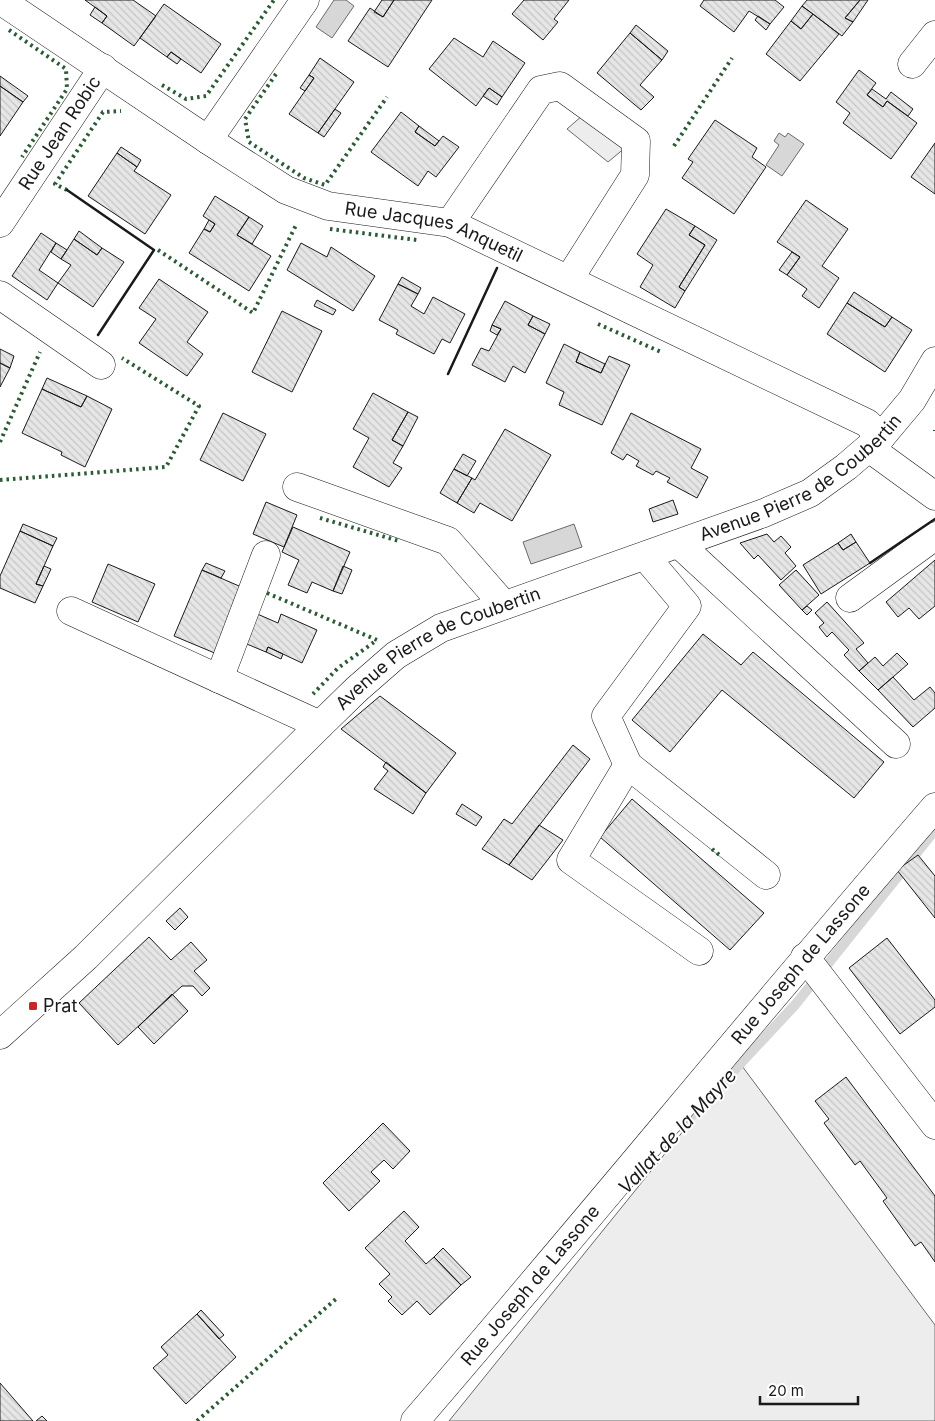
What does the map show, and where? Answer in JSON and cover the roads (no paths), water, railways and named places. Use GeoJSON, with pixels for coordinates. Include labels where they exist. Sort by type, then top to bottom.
{"type":"FeatureCollection","features":[{"type":"Feature","properties":{"kind":"street","name":"Rue Jacques Anquetil"},"geometry":{"type":"LineString","coordinates":[[0,0],[208,140],[286,190],[328,206],[450,223],[569,279],[867,423],[875,442],[935,496]]}},
{"type":"Feature","properties":{"kind":"street"},"geometry":{"type":"LineString","coordinates":[[208,140],[306,0]]}},
{"type":"Feature","properties":{"kind":"street"},"geometry":{"type":"LineString","coordinates":[[912,64],[935,35]]}},
{"type":"Feature","properties":{"kind":"street","name":"Rue Jean Robic"},"geometry":{"type":"LineString","coordinates":[[0,223],[103,68]]}},
{"type":"Feature","properties":{"kind":"street"},"geometry":{"type":"LineString","coordinates":[[450,223],[541,90],[560,86],[636,141],[635,174],[569,279]]}},
{"type":"Feature","properties":{"kind":"street"},"geometry":{"type":"LineString","coordinates":[[0,295],[101,365]]}},
{"type":"Feature","properties":{"kind":"street","name":"Avenue Pierre de Coubertin"},"geometry":{"type":"LineString","coordinates":[[0,1035],[86,957],[320,724],[396,654],[441,628],[764,514],[810,493],[846,467],[875,442],[912,400],[935,361]]}},
{"type":"Feature","properties":{"kind":"street"},"geometry":{"type":"LineString","coordinates":[[297,487],[448,541],[504,606]]}},
{"type":"Feature","properties":{"kind":"street"},"geometry":{"type":"LineString","coordinates":[[850,598],[935,536]]}},
{"type":"Feature","properties":{"kind":"street"},"geometry":{"type":"LineString","coordinates":[[679,544],[896,744]]}},
{"type":"Feature","properties":{"kind":"street"},"geometry":{"type":"LineString","coordinates":[[219,679],[266,555]]}},
{"type":"Feature","properties":{"kind":"street"},"geometry":{"type":"LineString","coordinates":[[645,556],[687,606],[606,716],[628,764],[766,875]]}},
{"type":"Feature","properties":{"kind":"street"},"geometry":{"type":"LineString","coordinates":[[71,611],[320,724]]}},
{"type":"Feature","properties":{"kind":"street"},"geometry":{"type":"LineString","coordinates":[[628,764],[571,860],[699,951]]}},
{"type":"Feature","properties":{"kind":"street","name":"Rue Joseph de Lassone"},"geometry":{"type":"LineString","coordinates":[[414,1421],[514,1306],[805,957],[935,807]]}},
{"type":"Feature","properties":{"kind":"street"},"geometry":{"type":"LineString","coordinates":[[805,957],[932,1114]]}},
{"type":"Feature","properties":{"kind":"waterway","name":"Vallat de la Mayre"},"geometry":{"type":"LineString","coordinates":[[681,1127],[795,1005],[935,830]]}},
{"type":"Feature","properties":{"kind":"place","name":"Prat"},"geometry":{"type":"Point","coordinates":[33,1006]}}]}
